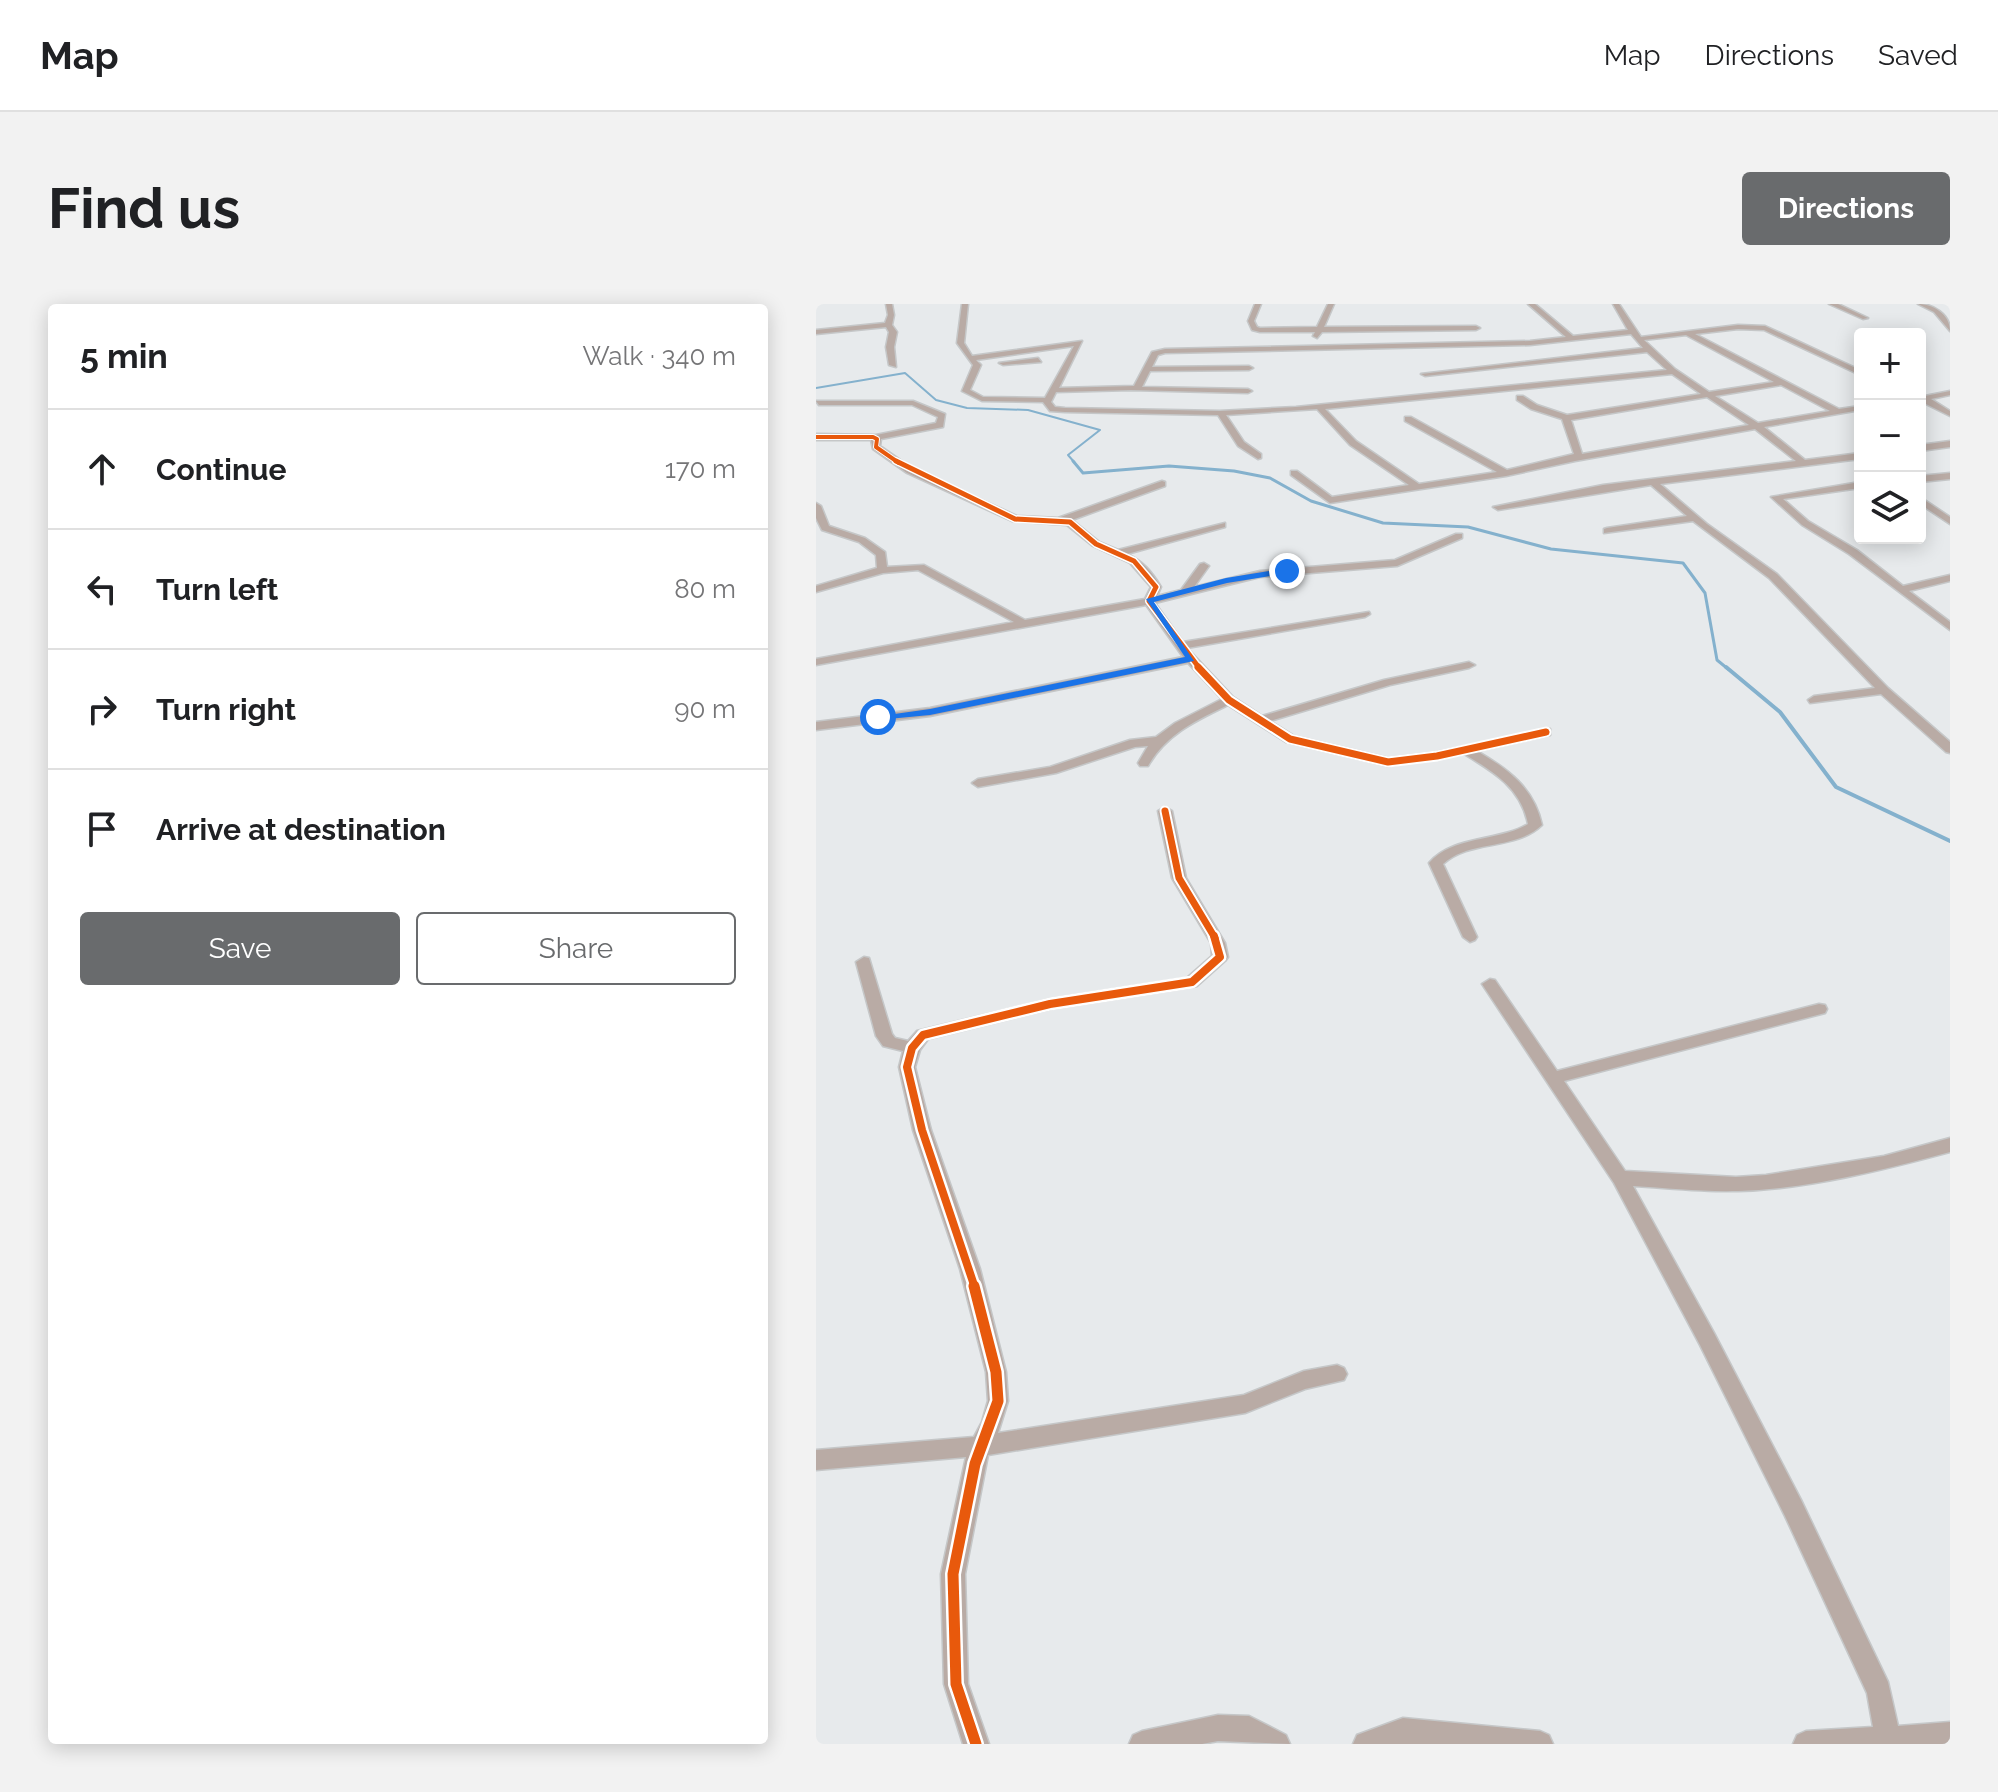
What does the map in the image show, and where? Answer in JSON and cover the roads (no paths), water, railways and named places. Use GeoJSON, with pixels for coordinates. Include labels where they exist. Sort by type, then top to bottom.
{"type":"FeatureCollection","features":[{"type":"Feature","properties":{"kind":"street"},"geometry":{"type":"LineString","coordinates":[[888,325],[891,315],[889,304]]}},
{"type":"Feature","properties":{"kind":"street"},"geometry":{"type":"LineString","coordinates":[[965,304],[959,339],[977,365],[1038,360]]}},
{"type":"Feature","properties":{"kind":"street"},"geometry":{"type":"LineString","coordinates":[[1258,304],[1251,321],[1254,329],[1476,328]]}},
{"type":"Feature","properties":{"kind":"street"},"geometry":{"type":"LineString","coordinates":[[1312,349],[1331,304]]}},
{"type":"Feature","properties":{"kind":"street"},"geometry":{"type":"LineString","coordinates":[[1531,304],[1559,331],[1570,337]]}},
{"type":"Feature","properties":{"kind":"street"},"geometry":{"type":"LineString","coordinates":[[1616,304],[1648,350],[1757,425],[1802,462]]}},
{"type":"Feature","properties":{"kind":"street"},"geometry":{"type":"LineString","coordinates":[[1832,304],[1865,318]]}},
{"type":"Feature","properties":{"kind":"street"},"geometry":{"type":"LineString","coordinates":[[1921,304],[1936,311],[1950,329]]}},
{"type":"Feature","properties":{"kind":"street"},"geometry":{"type":"LineString","coordinates":[[816,332],[888,325]]}},
{"type":"Feature","properties":{"kind":"street"},"geometry":{"type":"LineString","coordinates":[[888,325],[893,332],[890,347],[893,365]]}},
{"type":"Feature","properties":{"kind":"street"},"geometry":{"type":"LineString","coordinates":[[1134,389],[1139,387],[1155,354],[1165,351],[1530,343],[1570,337],[1687,333],[1738,327],[1765,328],[1854,370]]}},
{"type":"Feature","properties":{"kind":"street"},"geometry":{"type":"LineString","coordinates":[[1687,333],[1838,412]]}},
{"type":"Feature","properties":{"kind":"street"},"geometry":{"type":"LineString","coordinates":[[970,359],[1079,343],[1048,400],[1050,407],[1059,410],[1220,413],[1675,371]]}},
{"type":"Feature","properties":{"kind":"street"},"geometry":{"type":"LineString","coordinates":[[1425,374],[1648,350]]}},
{"type":"Feature","properties":{"kind":"street"},"geometry":{"type":"LineString","coordinates":[[977,365],[977,372],[966,391],[970,394],[982,399],[1048,400]]}},
{"type":"Feature","properties":{"kind":"street"},"geometry":{"type":"LineString","coordinates":[[1148,369],[1249,368]]}},
{"type":"Feature","properties":{"kind":"street"},"geometry":{"type":"LineString","coordinates":[[1520,398],[1566,418],[1781,383]]}},
{"type":"Feature","properties":{"kind":"street"},"geometry":{"type":"LineString","coordinates":[[1054,390],[1248,391]]}},
{"type":"Feature","properties":{"kind":"street"},"geometry":{"type":"LineString","coordinates":[[1926,397],[1950,393]]}},
{"type":"Feature","properties":{"kind":"street"},"geometry":{"type":"LineString","coordinates":[[1926,400],[1950,414]]}},
{"type":"Feature","properties":{"kind":"street"},"geometry":{"type":"LineString","coordinates":[[816,437],[875,438],[930,430],[940,425],[942,416],[913,403],[819,403]]}},
{"type":"Feature","properties":{"kind":"street"},"geometry":{"type":"LineString","coordinates":[[1318,406],[1353,443],[1419,488]]}},
{"type":"Feature","properties":{"kind":"street"},"geometry":{"type":"LineString","coordinates":[[1294,473],[1330,500],[1506,473],[1854,409]]}},
{"type":"Feature","properties":{"kind":"street"},"geometry":{"type":"LineString","coordinates":[[1220,413],[1241,444],[1258,456]]}},
{"type":"Feature","properties":{"kind":"street"},"geometry":{"type":"LineString","coordinates":[[1566,418],[1578,454],[1575,458]]}},
{"type":"Feature","properties":{"kind":"street"},"geometry":{"type":"LineString","coordinates":[[1408,419],[1506,473]]}},
{"type":"Feature","properties":{"kind":"street"},"geometry":{"type":"LineString","coordinates":[[875,438],[876,447],[901,466],[1024,521],[1060,521],[1162,484]]}},
{"type":"Feature","properties":{"kind":"street"},"geometry":{"type":"LineString","coordinates":[[1926,447],[1950,444]]}},
{"type":"Feature","properties":{"kind":"street"},"geometry":{"type":"LineString","coordinates":[[1498,507],[1603,488],[1854,457]]}},
{"type":"Feature","properties":{"kind":"street"},"geometry":{"type":"LineString","coordinates":[[1926,478],[1950,476]]}},
{"type":"Feature","properties":{"kind":"street"},"geometry":{"type":"LineString","coordinates":[[1654,483],[1694,518],[1773,576],[1884,690],[1950,749]]}},
{"type":"Feature","properties":{"kind":"street"},"geometry":{"type":"LineString","coordinates":[[1854,486],[1776,497],[1805,523],[1853,552],[1950,627]]}},
{"type":"Feature","properties":{"kind":"street"},"geometry":{"type":"LineString","coordinates":[[1926,504],[1950,521]]}},
{"type":"Feature","properties":{"kind":"street"},"geometry":{"type":"LineString","coordinates":[[816,506],[825,528],[862,540],[881,554],[882,570]]}},
{"type":"Feature","properties":{"kind":"street"},"geometry":{"type":"LineString","coordinates":[[1607,531],[1694,518]]}},
{"type":"Feature","properties":{"kind":"street"},"geometry":{"type":"LineString","coordinates":[[1060,521],[1084,531],[1096,544],[1119,553],[1147,573],[1156,587],[1149,601]]}},
{"type":"Feature","properties":{"kind":"street"},"geometry":{"type":"LineString","coordinates":[[1119,553],[1222,525]]}},
{"type":"Feature","properties":{"kind":"street"},"geometry":{"type":"LineString","coordinates":[[816,662],[1021,622],[1149,601],[1260,574],[1397,563],[1459,536]]}},
{"type":"Feature","properties":{"kind":"street"},"geometry":{"type":"LineString","coordinates":[[1186,590],[1204,566]]}},
{"type":"Feature","properties":{"kind":"street"},"geometry":{"type":"LineString","coordinates":[[816,589],[882,570],[909,567],[929,570],[1021,622]]}},
{"type":"Feature","properties":{"kind":"street"},"geometry":{"type":"LineString","coordinates":[[1903,589],[1950,578]]}},
{"type":"Feature","properties":{"kind":"street"},"geometry":{"type":"LineString","coordinates":[[1149,601],[1191,659],[1229,700],[1290,739],[1388,762],[1467,750],[1546,732]]}},
{"type":"Feature","properties":{"kind":"street"},"geometry":{"type":"LineString","coordinates":[[1181,646],[1365,614]]}},
{"type":"Feature","properties":{"kind":"street"},"geometry":{"type":"LineString","coordinates":[[816,726],[930,712],[1191,659]]}},
{"type":"Feature","properties":{"kind":"street"},"geometry":{"type":"LineString","coordinates":[[1260,720],[1388,682],[1469,665]]}},
{"type":"Feature","properties":{"kind":"street"},"geometry":{"type":"LineString","coordinates":[[1814,700],[1884,690]]}},
{"type":"Feature","properties":{"kind":"street"},"geometry":{"type":"LineString","coordinates":[[1144,763],[1146,752],[1158,741],[1229,700]]}},
{"type":"Feature","properties":{"kind":"street"},"geometry":{"type":"LineString","coordinates":[[978,783],[1042,773],[1134,743],[1158,741]]}},
{"type":"Feature","properties":{"kind":"street"},"geometry":{"type":"LineString","coordinates":[[1467,750],[1518,785],[1533,811],[1535,825],[1523,835],[1458,851],[1441,857],[1436,863],[1470,937]]}},
{"type":"Feature","properties":{"kind":"street"},"geometry":{"type":"LineString","coordinates":[[976,1744],[956,1684],[953,1574],[980,1446],[992,1424],[998,1401],[996,1372],[970,1269],[922,1130],[907,1067],[912,1048],[923,1035],[942,1029],[1050,1004],[1192,982],[1204,974],[1220,957],[1218,943],[1179,878],[1165,811]]}},
{"type":"Feature","properties":{"kind":"street"},"geometry":{"type":"LineString","coordinates":[[864,962],[884,1036],[889,1042],[912,1048]]}},
{"type":"Feature","properties":{"kind":"street"},"geometry":{"type":"LineString","coordinates":[[1490,984],[1620,1178],[1707,1339],[1806,1536],[1879,1691],[1887,1741]]}},
{"type":"Feature","properties":{"kind":"street"},"geometry":{"type":"LineString","coordinates":[[1553,1078],[1819,1009]]}},
{"type":"Feature","properties":{"kind":"street"},"geometry":{"type":"LineString","coordinates":[[1620,1178],[1736,1184],[1766,1182],[1884,1163],[1950,1145]]}},
{"type":"Feature","properties":{"kind":"street"},"geometry":{"type":"LineString","coordinates":[[816,1460],[980,1446],[1245,1404],[1304,1380],[1337,1374]]}},
{"type":"Feature","properties":{"kind":"street"},"geometry":{"type":"LineString","coordinates":[[1142,1744],[1218,1728],[1249,1729],[1277,1744]]}},
{"type":"Feature","properties":{"kind":"street"},"geometry":{"type":"LineString","coordinates":[[1366,1744],[1403,1731],[1540,1744]]}},
{"type":"Feature","properties":{"kind":"street"},"geometry":{"type":"LineString","coordinates":[[1806,1744],[1950,1735]]}},
{"type":"Feature","properties":{"kind":"waterway"},"geometry":{"type":"LineString","coordinates":[[816,388],[905,373],[936,400],[967,408],[1028,410],[1100,430],[1068,455],[1075,463]]}},
{"type":"Feature","properties":{"kind":"waterway"},"geometry":{"type":"LineString","coordinates":[[1073,461],[1083,473],[1169,466],[1234,471],[1270,478],[1311,501],[1383,523],[1468,527],[1551,549],[1683,563],[1705,593],[1717,660],[1728,669]]}},
{"type":"Feature","properties":{"kind":"waterway"},"geometry":{"type":"LineString","coordinates":[[1726,667],[1780,712],[1836,787],[1950,841]]}}]}
